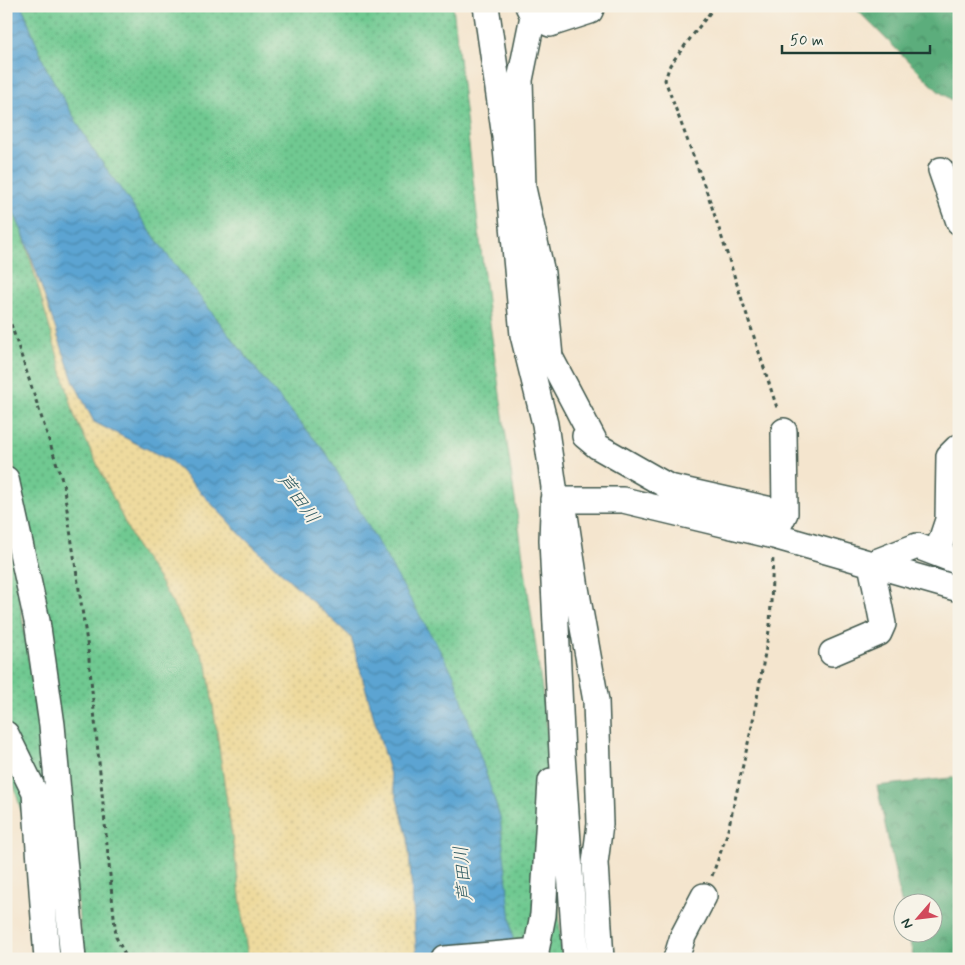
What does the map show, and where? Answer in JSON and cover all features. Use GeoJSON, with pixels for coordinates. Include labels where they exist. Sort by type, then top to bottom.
{"type":"FeatureCollection","features":[{"type":"Feature","properties":{"kind":"street"},"geometry":{"type":"LineString","coordinates":[[486,6],[505,137],[516,189],[542,273],[550,357],[597,446]]}},
{"type":"Feature","properties":{"kind":"street"},"geometry":{"type":"LineString","coordinates":[[576,959],[562,754],[552,540],[554,493],[545,424],[523,335],[516,189],[520,80],[530,11],[550,24],[590,11],[592,6]]}},
{"type":"Feature","properties":{"kind":"street"},"geometry":{"type":"LineString","coordinates":[[941,170],[959,222]]}},
{"type":"Feature","properties":{"kind":"street"},"geometry":{"type":"LineString","coordinates":[[538,396],[597,446],[669,487],[785,513]]}},
{"type":"Feature","properties":{"kind":"street"},"geometry":{"type":"LineString","coordinates":[[774,536],[785,513],[784,431]]}},
{"type":"Feature","properties":{"kind":"street"},"geometry":{"type":"LineString","coordinates":[[872,564],[917,546],[948,558],[949,456],[959,447]]}},
{"type":"Feature","properties":{"kind":"street"},"geometry":{"type":"LineString","coordinates":[[6,478],[37,621],[52,725],[74,959]]}},
{"type":"Feature","properties":{"kind":"street"},"geometry":{"type":"LineString","coordinates":[[554,493],[623,500],[774,536],[959,589]]}},
{"type":"Feature","properties":{"kind":"street"},"geometry":{"type":"LineString","coordinates":[[554,493],[565,515],[596,701],[600,824],[594,863],[601,959]]}},
{"type":"Feature","properties":{"kind":"street"},"geometry":{"type":"LineString","coordinates":[[832,653],[879,632],[883,624],[872,564]]}},
{"type":"Feature","properties":{"kind":"street"},"geometry":{"type":"LineString","coordinates":[[6,734],[35,793],[47,959]]}},
{"type":"Feature","properties":{"kind":"street"},"geometry":{"type":"LineString","coordinates":[[562,754],[575,763],[600,824]]}},
{"type":"Feature","properties":{"kind":"street"},"geometry":{"type":"LineString","coordinates":[[445,959],[531,954],[543,915],[552,769],[562,754]]}},
{"type":"Feature","properties":{"kind":"street"},"geometry":{"type":"LineString","coordinates":[[676,959],[683,936],[704,896]]}},
{"type":"Feature","properties":{"kind":"path"},"geometry":{"type":"LineString","coordinates":[[714,6],[670,65],[665,80],[710,202],[784,431]]}},
{"type":"Feature","properties":{"kind":"path"},"geometry":{"type":"LineString","coordinates":[[6,309],[63,483],[88,649],[116,937],[128,959]]}},
{"type":"Feature","properties":{"kind":"path"},"geometry":{"type":"LineString","coordinates":[[704,896],[728,834],[752,726],[770,625],[774,536]]}},
{"type":"Feature","properties":{"kind":"green space"},"geometry":{"type":"Polygon","coordinates":[[[22,6],[453,6],[488,310],[546,718],[562,959],[515,959],[327,454],[262,377],[168,256],[91,147],[46,68],[22,6]]]}},
{"type":"Feature","properties":{"kind":"green space"},"geometry":{"type":"Polygon","coordinates":[[[853,6],[959,6],[959,105],[937,90],[853,6]]]}},
{"type":"Feature","properties":{"kind":"green space"},"geometry":{"type":"Polygon","coordinates":[[[6,196],[23,233],[75,417],[136,546],[158,578],[207,664],[248,959],[83,959],[62,742],[10,441],[6,432],[6,196]]]}},
{"type":"Feature","properties":{"kind":"green space"},"geometry":{"type":"Polygon","coordinates":[[[6,509],[50,803],[64,959],[36,959],[30,845],[11,773],[6,737],[6,509]]]}},
{"type":"Feature","properties":{"kind":"green space"},"geometry":{"type":"Polygon","coordinates":[[[959,777],[959,959],[912,959],[910,942],[942,942],[942,892],[899,892],[877,786],[959,777]]]}},
{"type":"Feature","properties":{"kind":"sand"},"geometry":{"type":"Polygon","coordinates":[[[23,233],[73,380],[94,422],[171,461],[244,538],[351,637],[408,838],[417,959],[248,959],[207,664],[158,578],[136,546],[75,417],[23,233]]]}},
{"type":"Feature","properties":{"kind":"water","name":"芦田川"},"geometry":{"type":"Polygon","coordinates":[[[6,6],[22,6],[46,68],[91,147],[168,256],[262,377],[327,454],[454,675],[500,817],[515,959],[417,959],[408,838],[351,637],[244,538],[171,461],[94,422],[73,380],[23,233],[6,196],[6,6]]]}}]}
